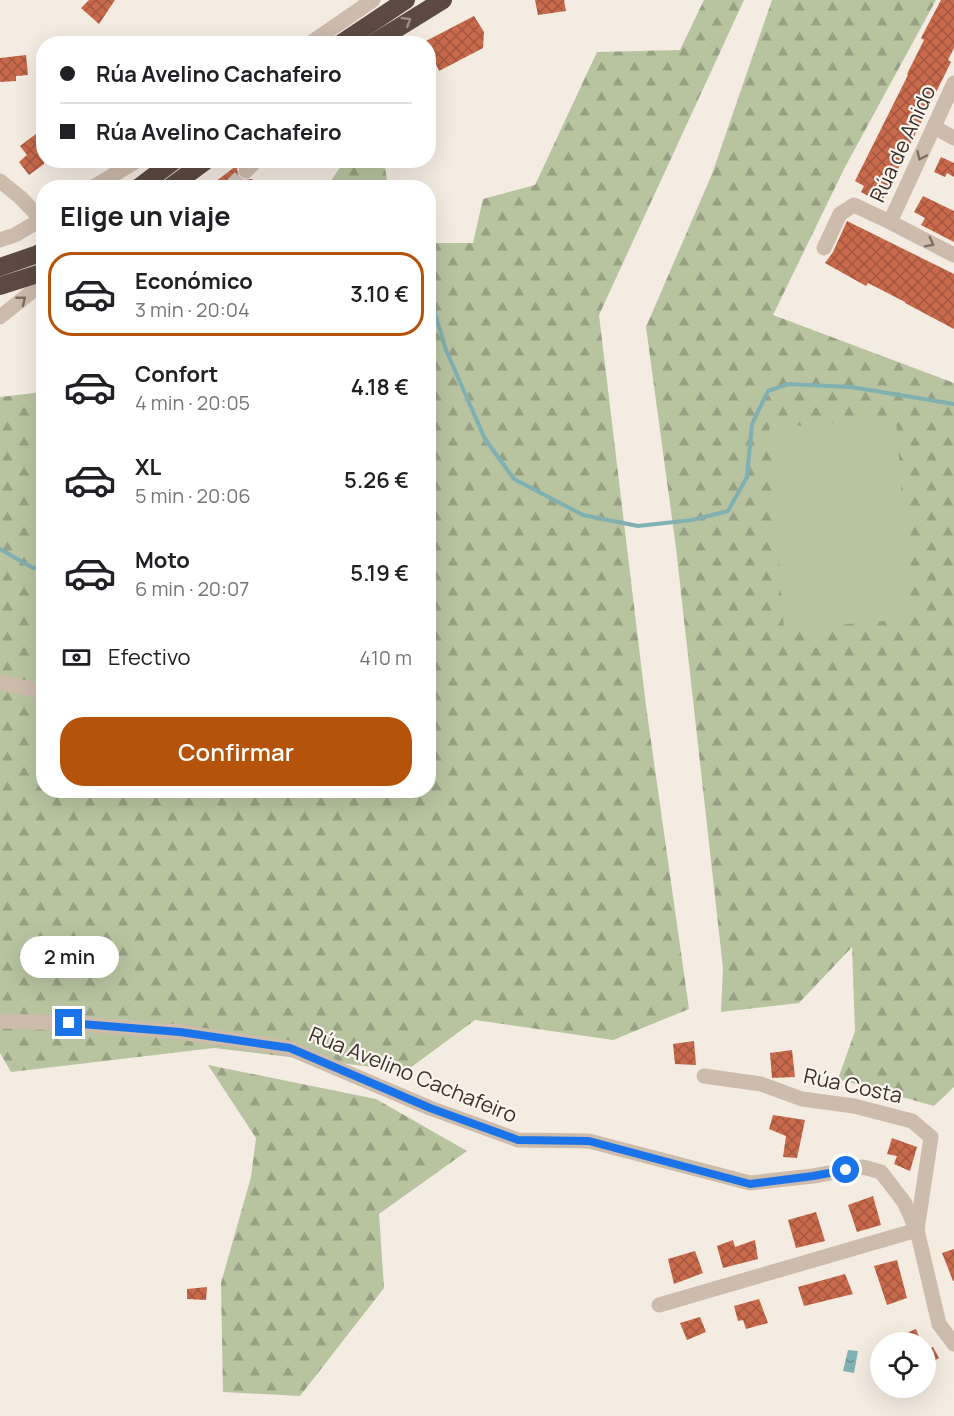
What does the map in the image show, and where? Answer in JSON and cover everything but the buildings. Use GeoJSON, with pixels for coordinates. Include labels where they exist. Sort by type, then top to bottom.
{"type":"FeatureCollection","features":[{"type":"Feature","properties":{"kind":"highway"},"geometry":{"type":"LineString","coordinates":[[352,36],[406,0]]}},
{"type":"Feature","properties":{"kind":"highway"},"geometry":{"type":"LineString","coordinates":[[385,36],[443,0]]}},
{"type":"Feature","properties":{"kind":"highway"},"geometry":{"type":"LineString","coordinates":[[149,180],[164,168]]}},
{"type":"Feature","properties":{"kind":"highway"},"geometry":{"type":"LineString","coordinates":[[180,180],[196,168]]}},
{"type":"Feature","properties":{"kind":"highway"},"geometry":{"type":"LineString","coordinates":[[0,267],[36,255]]}},
{"type":"Feature","properties":{"kind":"highway"},"geometry":{"type":"LineString","coordinates":[[0,286],[36,275]]}},
{"type":"Feature","properties":{"kind":"street"},"geometry":{"type":"LineString","coordinates":[[321,36],[373,0]]}},
{"type":"Feature","properties":{"kind":"street","name":"Rúa de Anido"},"geometry":{"type":"LineString","coordinates":[[954,83],[890,222],[954,255]]}},
{"type":"Feature","properties":{"kind":"street"},"geometry":{"type":"LineString","coordinates":[[934,128],[954,138]]}},
{"type":"Feature","properties":{"kind":"street"},"geometry":{"type":"LineString","coordinates":[[105,180],[125,168]]}},
{"type":"Feature","properties":{"kind":"street"},"geometry":{"type":"LineString","coordinates":[[0,181],[36,212]]}},
{"type":"Feature","properties":{"kind":"street"},"geometry":{"type":"LineString","coordinates":[[824,248],[840,214],[854,205],[890,222]]}},
{"type":"Feature","properties":{"kind":"street"},"geometry":{"type":"LineString","coordinates":[[0,240],[15,235],[36,222]]}},
{"type":"Feature","properties":{"kind":"street"},"geometry":{"type":"LineString","coordinates":[[0,317],[36,288]]}},
{"type":"Feature","properties":{"kind":"street"},"geometry":{"type":"LineString","coordinates":[[0,682],[36,690]]}},
{"type":"Feature","properties":{"kind":"street","name":"Rúa Avelino Cachafeiro"},"geometry":{"type":"LineString","coordinates":[[0,1021],[69,1023],[180,1032],[290,1048],[430,1108],[518,1140],[589,1141],[750,1184],[863,1167],[880,1172],[904,1202],[917,1230],[939,1324],[954,1344]]}},
{"type":"Feature","properties":{"kind":"street","name":"Rúa Costa"},"geometry":{"type":"LineString","coordinates":[[704,1076],[761,1084],[802,1099],[854,1106],[912,1121],[931,1137],[917,1230]]}},
{"type":"Feature","properties":{"kind":"street"},"geometry":{"type":"LineString","coordinates":[[659,1305],[917,1230]]}},
{"type":"Feature","properties":{"kind":"green space"},"geometry":{"type":"Polygon","coordinates":[[[704,0],[744,0],[599,315],[646,706],[689,1009],[613,1040],[475,1020],[406,1071],[214,1048],[11,1072],[0,1053],[0,397],[36,393],[36,798],[436,798],[436,243],[473,243],[483,199],[535,185],[597,52],[680,50],[704,0]]]}},
{"type":"Feature","properties":{"kind":"green space"},"geometry":{"type":"Polygon","coordinates":[[[772,0],[936,0],[845,167],[773,315],[954,383],[954,1087],[934,1106],[838,1079],[855,1031],[852,947],[799,1003],[721,1012],[723,968],[676,548],[646,327],[712,174],[772,0]]]}},
{"type":"Feature","properties":{"kind":"green space"},"geometry":{"type":"Polygon","coordinates":[[[339,168],[385,168],[387,180],[332,180],[339,168]]]}},
{"type":"Feature","properties":{"kind":"green space"},"geometry":{"type":"Polygon","coordinates":[[[896,418],[911,619],[784,629],[769,428],[896,418]]]}},
{"type":"Feature","properties":{"kind":"green space"},"geometry":{"type":"Polygon","coordinates":[[[208,1065],[376,1099],[467,1151],[379,1214],[384,1288],[300,1396],[223,1392],[221,1283],[251,1177],[256,1138],[208,1065]]]}},
{"type":"Feature","properties":{"kind":"water"},"geometry":{"type":"Polygon","coordinates":[[[848,1350],[858,1351],[854,1373],[843,1371],[848,1350]]]}},
{"type":"Feature","properties":{"kind":"waterway"},"geometry":{"type":"LineString","coordinates":[[436,317],[446,350],[485,439],[514,479],[583,515],[638,526],[692,520],[728,511],[747,477],[752,424],[768,391],[788,384],[851,387],[954,404]]}},
{"type":"Feature","properties":{"kind":"waterway"},"geometry":{"type":"LineString","coordinates":[[0,549],[36,568]]}},
{"type":"Feature","properties":{"kind":"tunnel"},"geometry":{"type":"LineString","coordinates":[[238,180],[246,171]]}},
{"type":"Feature","properties":{"kind":"route"},"geometry":{"type":"LineString","coordinates":[[69,1023],[180,1032],[290,1048],[430,1108],[518,1140],[589,1141],[750,1184],[846,1170]]}}]}
